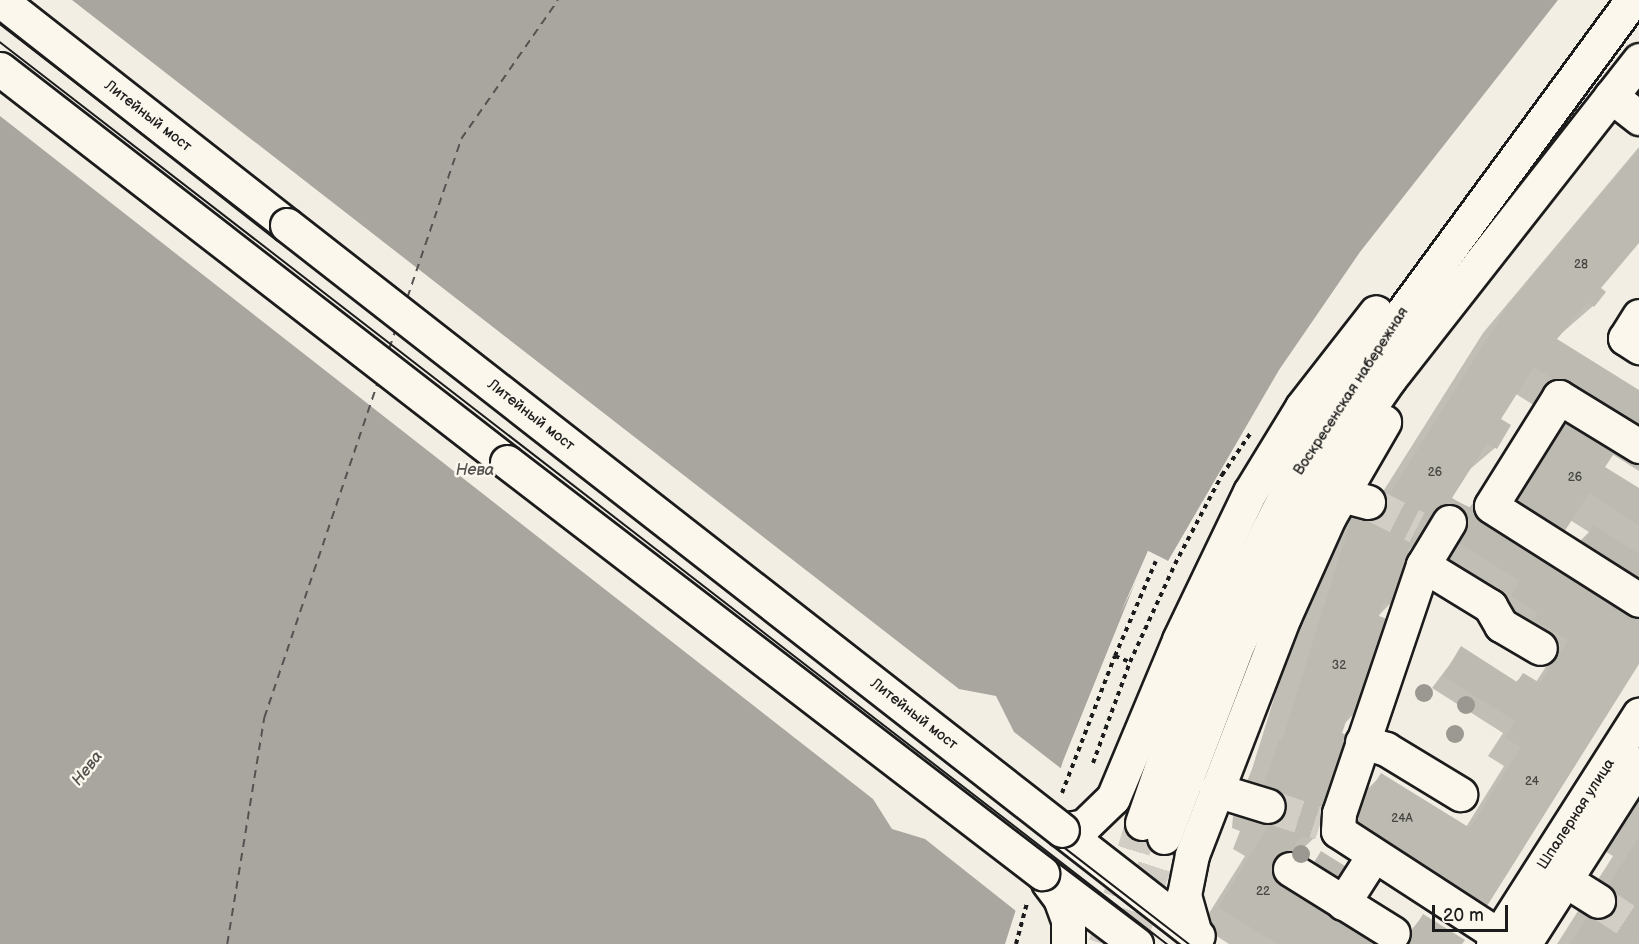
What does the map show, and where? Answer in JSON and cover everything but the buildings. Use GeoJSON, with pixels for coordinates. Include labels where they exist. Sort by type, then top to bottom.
{"type":"FeatureCollection","features":[{"type":"Feature","properties":{"kind":"main road","name":"Литейный мост"},"geometry":{"type":"LineString","coordinates":[[0,0],[1061,814],[1202,939]]}},
{"type":"Feature","properties":{"kind":"main road","name":"Воскресенская набережная"},"geometry":{"type":"LineString","coordinates":[[1632,0],[1367,360],[1300,466],[1217,632],[1170,742],[1153,830],[1238,643],[1323,476],[1390,378],[1639,60]]}},
{"type":"Feature","properties":{"kind":"main road"},"geometry":{"type":"LineString","coordinates":[[0,69],[1036,884],[1136,944]]}},
{"type":"Feature","properties":{"kind":"main road"},"geometry":{"type":"LineString","coordinates":[[1611,96],[1639,118]]}},
{"type":"Feature","properties":{"kind":"main road"},"geometry":{"type":"LineString","coordinates":[[1061,814],[1084,826],[1102,813],[1113,798],[1179,640],[1250,492],[1302,407],[1408,273],[1510,164]]}},
{"type":"Feature","properties":{"kind":"main road"},"geometry":{"type":"LineString","coordinates":[[1202,939],[1187,915],[1185,886],[1192,855],[1284,616],[1355,499],[1378,431],[1503,234]]}},
{"type":"Feature","properties":{"kind":"main road"},"geometry":{"type":"LineString","coordinates":[[1639,316],[1626,338],[1639,346]]}},
{"type":"Feature","properties":{"kind":"main road"},"geometry":{"type":"LineString","coordinates":[[1639,446],[1559,397],[1491,506],[1639,600]]}},
{"type":"Feature","properties":{"kind":"main road"},"geometry":{"type":"LineString","coordinates":[[1505,941],[1341,836],[1329,824],[1362,742],[1431,539],[1490,606],[1502,625],[1540,648]]}},
{"type":"Feature","properties":{"kind":"main road","name":"Шпалерная улица"},"geometry":{"type":"LineString","coordinates":[[1505,941],[1639,715]]}},
{"type":"Feature","properties":{"kind":"main road"},"geometry":{"type":"LineString","coordinates":[[1362,742],[1386,750],[1460,794]]}},
{"type":"Feature","properties":{"kind":"main road","name":"Шпалерная улица"},"geometry":{"type":"LineString","coordinates":[[1505,941],[1565,880],[1639,764]]}},
{"type":"Feature","properties":{"kind":"main road"},"geometry":{"type":"LineString","coordinates":[[1216,790],[1268,806]]}},
{"type":"Feature","properties":{"kind":"main road"},"geometry":{"type":"LineString","coordinates":[[1343,903],[1373,856]]}},
{"type":"Feature","properties":{"kind":"main road"},"geometry":{"type":"LineString","coordinates":[[1290,869],[1393,933]]}},
{"type":"Feature","properties":{"kind":"main road"},"geometry":{"type":"LineString","coordinates":[[1565,880],[1598,901]]}},
{"type":"Feature","properties":{"kind":"main road"},"geometry":{"type":"LineString","coordinates":[[1036,884],[1060,898],[1068,920],[1068,944]]}},
{"type":"Feature","properties":{"kind":"path"},"geometry":{"type":"LineString","coordinates":[[1096,754],[1131,662],[1175,564],[1222,475],[1245,438],[1256,430]]}},
{"type":"Feature","properties":{"kind":"path"},"geometry":{"type":"LineString","coordinates":[[1061,814],[1115,656],[1156,561]]}},
{"type":"Feature","properties":{"kind":"path"},"geometry":{"type":"LineString","coordinates":[[1115,656],[1131,662]]}},
{"type":"Feature","properties":{"kind":"path"},"geometry":{"type":"LineString","coordinates":[[1016,944],[1036,884]]}},
{"type":"Feature","properties":{"kind":"water","name":"Нева"},"geometry":{"type":"Polygon","coordinates":[[[0,0],[1558,0],[1360,252],[1279,370],[1168,561],[1148,551],[1063,761],[1005,944],[0,944],[0,0]]]}},
{"type":"Feature","properties":{"kind":"pier"},"geometry":{"type":"Polygon","coordinates":[[[0,0],[72,0],[959,689],[996,696],[1014,732],[1063,770],[1016,911],[925,839],[892,829],[873,799],[0,116],[0,0]]]}},
{"type":"Feature","properties":{"kind":"pier"},"geometry":{"type":"Polygon","coordinates":[[[1148,551],[1168,561],[1149,555],[1120,614],[1148,551]]]}},
{"type":"Feature","properties":{"kind":"ferry route"},"geometry":{"type":"LineString","coordinates":[[407,298],[461,139],[558,0]]}},
{"type":"Feature","properties":{"kind":"ferry route"},"geometry":{"type":"LineString","coordinates":[[389,349],[395,331]]}},
{"type":"Feature","properties":{"kind":"ferry route"},"geometry":{"type":"LineString","coordinates":[[227,944],[264,718],[378,382]]}},
{"type":"Feature","properties":{"kind":"tunnel"},"geometry":{"type":"LineString","coordinates":[[1368,502],[1417,527]]}},
{"type":"Feature","properties":{"kind":"tunnel"},"geometry":{"type":"LineString","coordinates":[[1268,806],[1320,823]]}},
{"type":"Feature","properties":{"kind":"tunnel"},"geometry":{"type":"LineString","coordinates":[[1105,944],[1142,823]]}},
{"type":"Feature","properties":{"kind":"tunnel"},"geometry":{"type":"LineString","coordinates":[[1129,944],[1164,837]]}},
{"type":"Feature","properties":{"kind":"tunnel"},"geometry":{"type":"LineString","coordinates":[[1598,901],[1639,928]]}},
{"type":"Feature","properties":{"kind":"tram line"},"geometry":{"type":"LineString","coordinates":[[0,24],[1189,944]]}},
{"type":"Feature","properties":{"kind":"tram line"},"geometry":{"type":"LineString","coordinates":[[0,42],[1167,944]]}}]}
